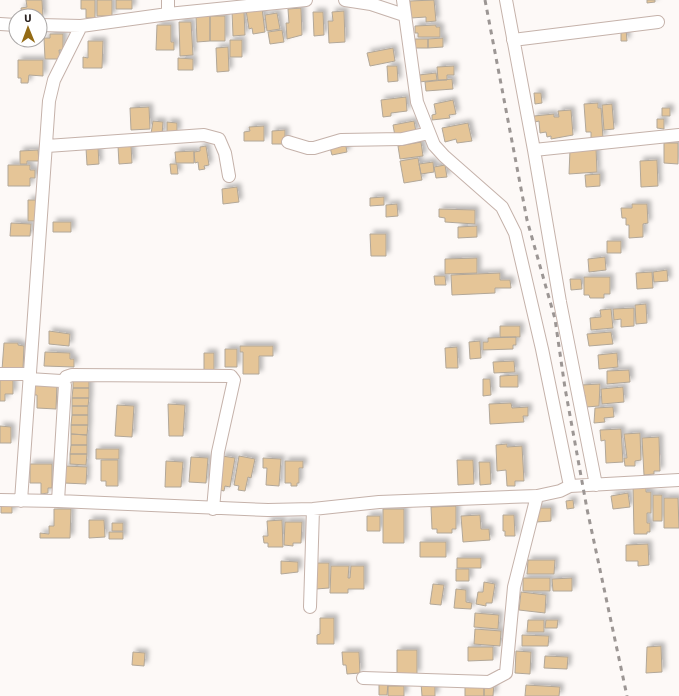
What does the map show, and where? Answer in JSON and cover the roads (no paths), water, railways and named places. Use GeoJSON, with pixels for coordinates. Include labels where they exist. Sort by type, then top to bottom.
{"type":"FeatureCollection","features":[{"type":"Feature","properties":{"kind":"street"},"geometry":{"type":"LineString","coordinates":[[168,0],[168,14]]}},
{"type":"Feature","properties":{"kind":"street"},"geometry":{"type":"LineString","coordinates":[[48,25],[80,26],[168,14],[306,0]]}},
{"type":"Feature","properties":{"kind":"street"},"geometry":{"type":"LineString","coordinates":[[345,0],[371,4],[404,15]]}},
{"type":"Feature","properties":{"kind":"street"},"geometry":{"type":"LineString","coordinates":[[402,0],[414,90],[420,112],[434,145],[444,156],[502,207],[515,233],[542,349],[570,486]]}},
{"type":"Feature","properties":{"kind":"street"},"geometry":{"type":"LineString","coordinates":[[506,0],[560,302],[596,485]]}},
{"type":"Feature","properties":{"kind":"street"},"geometry":{"type":"LineString","coordinates":[[514,40],[658,22]]}},
{"type":"Feature","properties":{"kind":"street"},"geometry":{"type":"LineString","coordinates":[[21,501],[51,90],[54,80],[80,26]]}},
{"type":"Feature","properties":{"kind":"street"},"geometry":{"type":"LineString","coordinates":[[288,142],[308,148],[314,148],[341,140],[402,139],[429,133]]}},
{"type":"Feature","properties":{"kind":"street"},"geometry":{"type":"LineString","coordinates":[[47,146],[204,135],[219,139],[225,154],[229,176]]}},
{"type":"Feature","properties":{"kind":"street"},"geometry":{"type":"LineString","coordinates":[[534,150],[679,135]]}},
{"type":"Feature","properties":{"kind":"street"},"geometry":{"type":"LineString","coordinates":[[0,374],[29,376],[63,382]]}},
{"type":"Feature","properties":{"kind":"street"},"geometry":{"type":"LineString","coordinates":[[63,382],[66,377],[72,375],[207,375],[233,378],[218,452],[213,509]]}},
{"type":"Feature","properties":{"kind":"street"},"geometry":{"type":"LineString","coordinates":[[58,501],[65,385],[63,382]]}},
{"type":"Feature","properties":{"kind":"street"},"geometry":{"type":"LineString","coordinates":[[0,500],[58,501],[213,509],[313,509],[378,502],[537,496],[570,486],[679,480]]}},
{"type":"Feature","properties":{"kind":"street"},"geometry":{"type":"LineString","coordinates":[[363,678],[489,682],[498,679],[506,673],[514,587],[537,496]]}},
{"type":"Feature","properties":{"kind":"street"},"geometry":{"type":"LineString","coordinates":[[310,607],[313,509]]}},
{"type":"Feature","properties":{"kind":"railway"},"geometry":{"type":"LineString","coordinates":[[485,0],[527,220],[555,319],[565,388],[587,509],[627,696]]}}]}
